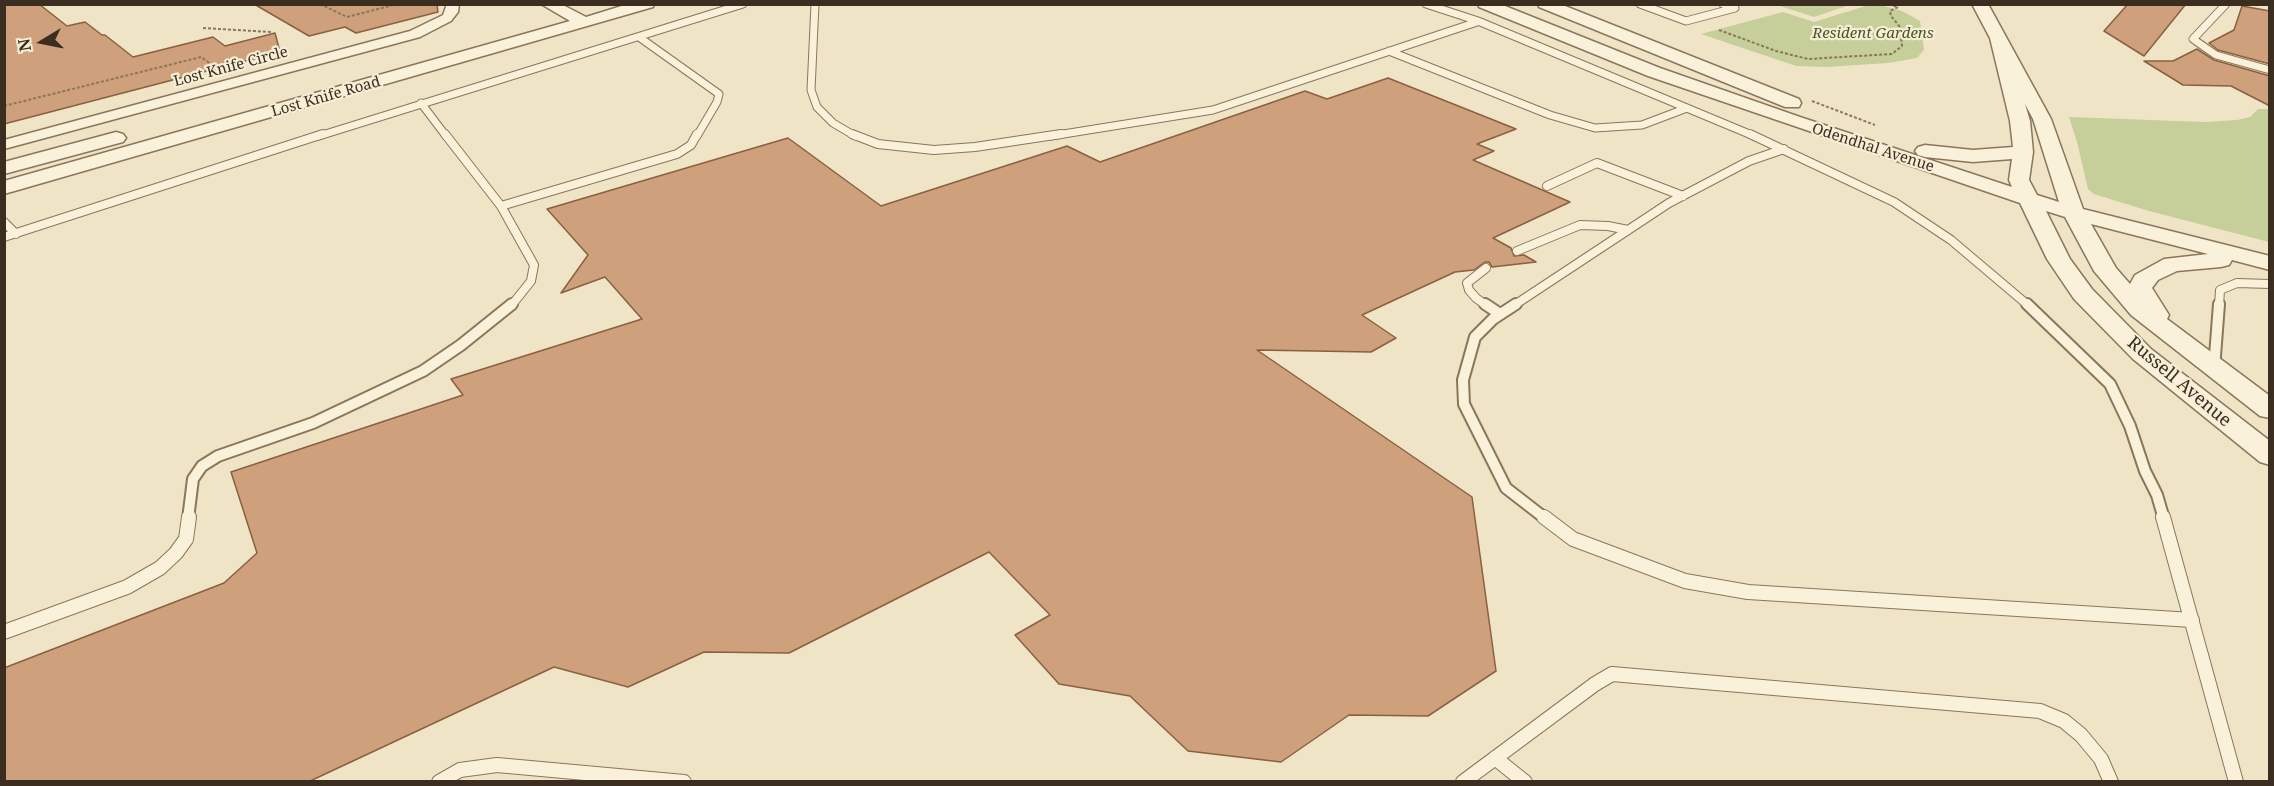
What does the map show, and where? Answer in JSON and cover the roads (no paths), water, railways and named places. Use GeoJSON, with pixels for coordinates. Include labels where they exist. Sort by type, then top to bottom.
{"type":"FeatureCollection","features":[{"type":"Feature","properties":{"kind":"street","name":"Lost Knife Circle"},"geometry":{"type":"LineString","coordinates":[[4,144],[415,34],[447,18],[452,12],[453,4]]}},
{"type":"Feature","properties":{"kind":"street"},"geometry":{"type":"LineString","coordinates":[[548,4],[576,19]]}},
{"type":"Feature","properties":{"kind":"street","name":"Lost Knife Road"},"geometry":{"type":"LineString","coordinates":[[4,189],[576,19],[603,4]]}},
{"type":"Feature","properties":{"kind":"street","name":"Lost Knife Road"},"geometry":{"type":"LineString","coordinates":[[4,168],[576,19],[647,4]]}},
{"type":"Feature","properties":{"kind":"street","name":"Odendhal Avenue"},"geometry":{"type":"LineString","coordinates":[[1485,4],[1654,72],[1895,155],[2023,190],[2268,264]]}},
{"type":"Feature","properties":{"kind":"street","name":"Odendhal Avenue"},"geometry":{"type":"LineString","coordinates":[[1545,4],[1844,125],[1925,152],[2023,190]]}},
{"type":"Feature","properties":{"kind":"street","name":"Russell Avenue"},"geometry":{"type":"LineString","coordinates":[[1980,4],[2042,119],[2071,205],[2106,271],[2140,310],[2270,410]]}},
{"type":"Feature","properties":{"kind":"street","name":"Russell Avenue"},"geometry":{"type":"LineString","coordinates":[[1998,39],[2020,121],[2023,190],[2050,242],[2083,294],[2142,354],[2270,456]]}},
{"type":"Feature","properties":{"kind":"street"},"geometry":{"type":"LineString","coordinates":[[1925,152],[1973,156],[2023,152]]}},
{"type":"Feature","properties":{"kind":"street"},"geometry":{"type":"LineString","coordinates":[[1895,155],[1959,183],[2014,215],[2050,242]]}},
{"type":"Feature","properties":{"kind":"street"},"geometry":{"type":"LineString","coordinates":[[2181,343],[2144,298],[2140,288],[2143,280],[2160,268],[2187,261],[2232,260],[2268,264]]}},
{"type":"Feature","properties":{"kind":"lane"},"geometry":{"type":"LineString","coordinates":[[4,237],[421,103],[743,4]]}},
{"type":"Feature","properties":{"kind":"lane"},"geometry":{"type":"LineString","coordinates":[[815,4],[812,90],[817,107],[833,123],[853,135],[878,144],[934,150],[975,147],[1213,110],[1478,21]]}},
{"type":"Feature","properties":{"kind":"lane"},"geometry":{"type":"LineString","coordinates":[[1426,4],[1478,21],[1784,149],[1894,202],[1951,240],[2004,283],[2064,337],[2110,384],[2130,426],[2145,471],[2157,495],[2236,782]]}},
{"type":"Feature","properties":{"kind":"lane"},"geometry":{"type":"LineString","coordinates":[[1640,4],[1686,21],[1735,8],[1723,4]]}},
{"type":"Feature","properties":{"kind":"lane"},"geometry":{"type":"LineString","coordinates":[[2226,4],[2193,39],[2204,49],[2216,55],[2270,69]]}},
{"type":"Feature","properties":{"kind":"lane"},"geometry":{"type":"LineString","coordinates":[[501,206],[657,161],[677,154],[690,145],[717,102],[718,94],[715,89],[639,37]]}},
{"type":"Feature","properties":{"kind":"lane"},"geometry":{"type":"LineString","coordinates":[[1389,51],[1550,115],[1594,128],[1642,125],[1687,108]]}},
{"type":"Feature","properties":{"kind":"lane"},"geometry":{"type":"LineString","coordinates":[[4,632],[127,587],[160,568],[176,553],[186,539],[193,479],[202,466],[218,456],[313,423],[423,371],[461,345],[515,302],[531,281],[534,265],[501,206],[421,103]]}},
{"type":"Feature","properties":{"kind":"lane"},"geometry":{"type":"LineString","coordinates":[[1784,149],[1749,161],[1683,196],[1500,314],[1475,337],[1464,374],[1464,404],[1506,488],[1573,539],[1685,581],[1748,592],[2192,620]]}},
{"type":"Feature","properties":{"kind":"lane"},"geometry":{"type":"LineString","coordinates":[[1547,186],[1597,162],[1683,196]]}},
{"type":"Feature","properties":{"kind":"lane"},"geometry":{"type":"LineString","coordinates":[[4,222],[16,234]]}},
{"type":"Feature","properties":{"kind":"lane"},"geometry":{"type":"LineString","coordinates":[[1517,251],[1580,225],[1594,224],[1628,230]]}},
{"type":"Feature","properties":{"kind":"lane"},"geometry":{"type":"LineString","coordinates":[[2214,369],[2220,290],[2268,264]]}},
{"type":"Feature","properties":{"kind":"lane"},"geometry":{"type":"LineString","coordinates":[[1486,268],[1467,283],[1469,290],[1476,298],[1500,314]]}},
{"type":"Feature","properties":{"kind":"lane"},"geometry":{"type":"LineString","coordinates":[[1463,782],[1611,674],[2040,711],[2064,721],[2081,735],[2101,759],[2111,782]]}},
{"type":"Feature","properties":{"kind":"lane"},"geometry":{"type":"LineString","coordinates":[[1495,758],[1524,782]]}},
{"type":"Feature","properties":{"kind":"lane"},"geometry":{"type":"LineString","coordinates":[[438,782],[460,770],[497,765],[684,782]]}},
{"type":"Feature","properties":{"kind":"park label","name":"Resident Gardens"},"geometry":{"type":"Point","coordinates":[1873,34]}}]}
